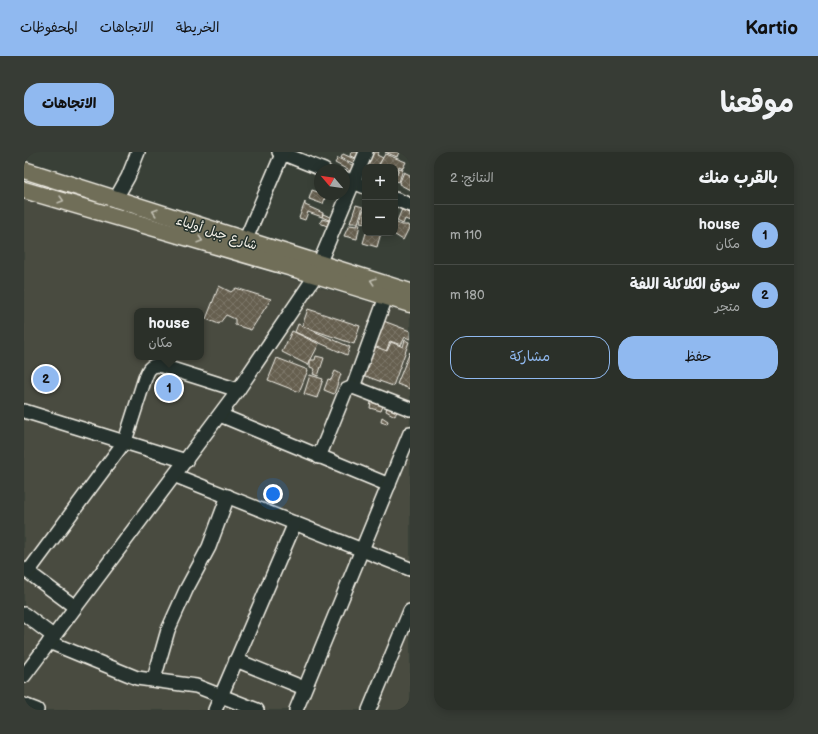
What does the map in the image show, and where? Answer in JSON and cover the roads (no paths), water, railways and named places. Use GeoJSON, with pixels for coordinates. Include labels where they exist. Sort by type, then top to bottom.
{"type":"FeatureCollection","features":[{"type":"Feature","properties":{"kind":"main road","name":"شارع جبل أولياء"},"geometry":{"type":"LineString","coordinates":[[24,170],[245,241],[386,297],[410,304]]}},
{"type":"Feature","properties":{"kind":"main road","name":"شارع جبل أولياء"},"geometry":{"type":"LineString","coordinates":[[24,190],[318,270],[410,292]]}},
{"type":"Feature","properties":{"kind":"street"},"geometry":{"type":"LineString","coordinates":[[116,200],[128,177],[138,152]]}},
{"type":"Feature","properties":{"kind":"street"},"geometry":{"type":"LineString","coordinates":[[245,241],[281,152],[314,166]]}},
{"type":"Feature","properties":{"kind":"street"},"geometry":{"type":"LineString","coordinates":[[24,676],[176,476],[238,390],[318,270],[366,152]]}},
{"type":"Feature","properties":{"kind":"street"},"geometry":{"type":"LineString","coordinates":[[398,200],[410,205]]}},
{"type":"Feature","properties":{"kind":"street"},"geometry":{"type":"LineString","coordinates":[[353,387],[386,297]]}},
{"type":"Feature","properties":{"kind":"street"},"geometry":{"type":"LineString","coordinates":[[75,608],[26,571],[125,442],[144,378],[149,370],[154,365],[159,365],[238,390]]}},
{"type":"Feature","properties":{"kind":"street"},"geometry":{"type":"LineString","coordinates":[[319,457],[346,390],[353,387],[410,409]]}},
{"type":"Feature","properties":{"kind":"street"},"geometry":{"type":"LineString","coordinates":[[24,412],[186,461]]}},
{"type":"Feature","properties":{"kind":"street"},"geometry":{"type":"LineString","coordinates":[[220,415],[389,486]]}},
{"type":"Feature","properties":{"kind":"street"},"geometry":{"type":"LineString","coordinates":[[297,710],[304,688],[410,433]]}},
{"type":"Feature","properties":{"kind":"street"},"geometry":{"type":"LineString","coordinates":[[176,476],[410,569]]}},
{"type":"Feature","properties":{"kind":"street"},"geometry":{"type":"LineString","coordinates":[[154,679],[168,630],[186,590],[209,547],[228,496]]}},
{"type":"Feature","properties":{"kind":"street"},"geometry":{"type":"LineString","coordinates":[[215,710],[294,523]]}},
{"type":"Feature","properties":{"kind":"street"},"geometry":{"type":"LineString","coordinates":[[369,710],[410,611]]}},
{"type":"Feature","properties":{"kind":"street"},"geometry":{"type":"LineString","coordinates":[[24,614],[51,639],[137,678],[154,679],[196,686],[257,710]]}},
{"type":"Feature","properties":{"kind":"street"},"geometry":{"type":"LineString","coordinates":[[236,660],[304,688]]}},
{"type":"Feature","properties":{"kind":"street"},"geometry":{"type":"LineString","coordinates":[[24,705],[37,710]]}},
{"type":"Feature","properties":{"kind":"place","name":"سوق الكلاكلة اللفة"},"geometry":{"type":"Point","coordinates":[46,379]}},
{"type":"Feature","properties":{"kind":"place","name":"house"},"geometry":{"type":"Point","coordinates":[169,388]}}]}
